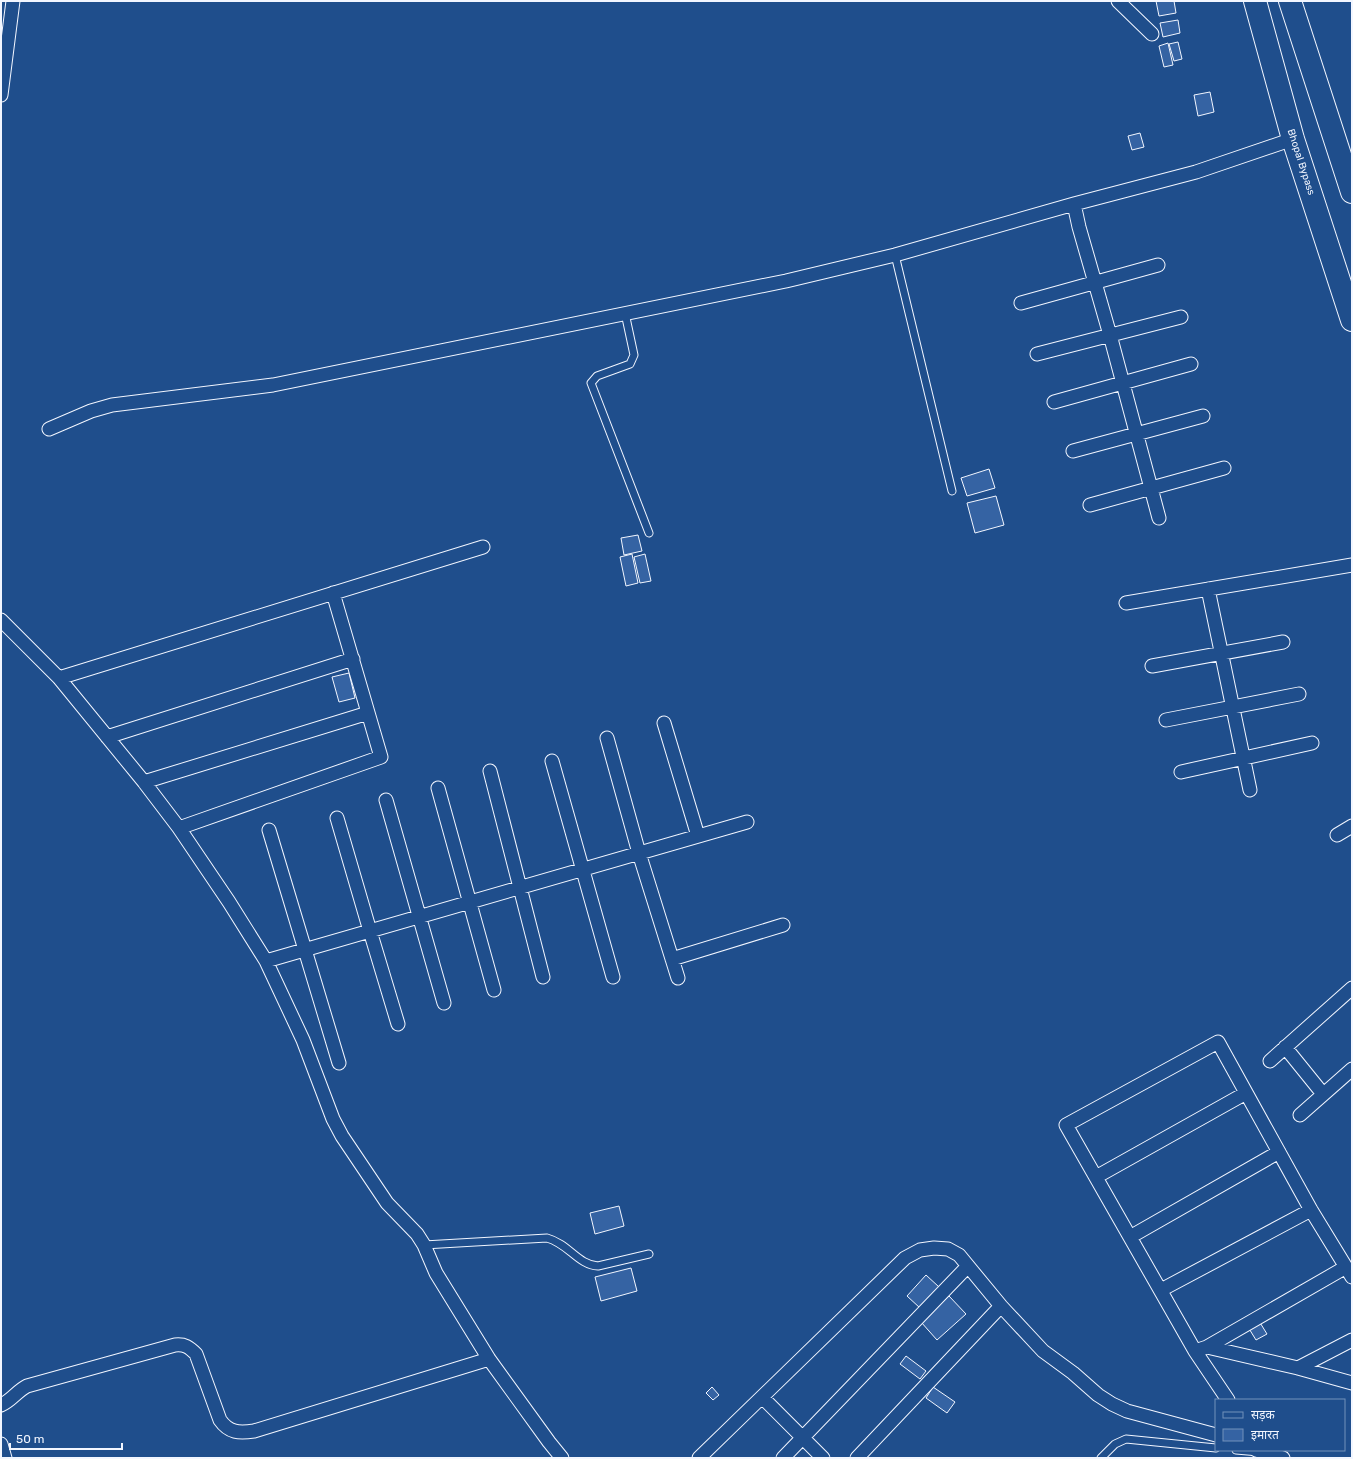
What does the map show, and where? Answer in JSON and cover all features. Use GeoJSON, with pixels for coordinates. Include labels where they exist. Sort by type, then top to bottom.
{"type":"FeatureCollection","features":[{"type":"Feature","properties":{"kind":"highway","name":"Bhopal Bypass"},"geometry":{"type":"LineString","coordinates":[[1255,1],[1293,139],[1352,320]]}},
{"type":"Feature","properties":{"kind":"highway"},"geometry":{"type":"LineString","coordinates":[[1290,1],[1352,192]]}},
{"type":"Feature","properties":{"kind":"street"},"geometry":{"type":"LineString","coordinates":[[1,89],[13,1]]}},
{"type":"Feature","properties":{"kind":"street"},"geometry":{"type":"LineString","coordinates":[[1118,1],[1152,34]]}},
{"type":"Feature","properties":{"kind":"street"},"geometry":{"type":"LineString","coordinates":[[49,429],[91,411],[112,405],[273,385],[786,281],[895,255],[1074,204],[1196,172],[1293,139]]}},
{"type":"Feature","properties":{"kind":"street"},"geometry":{"type":"LineString","coordinates":[[1074,204],[1159,518]]}},
{"type":"Feature","properties":{"kind":"street"},"geometry":{"type":"LineString","coordinates":[[1021,303],[1158,265]]}},
{"type":"Feature","properties":{"kind":"street"},"geometry":{"type":"LineString","coordinates":[[1037,354],[1181,317]]}},
{"type":"Feature","properties":{"kind":"street"},"geometry":{"type":"LineString","coordinates":[[1054,402],[1191,364]]}},
{"type":"Feature","properties":{"kind":"street"},"geometry":{"type":"LineString","coordinates":[[1073,451],[1204,416]]}},
{"type":"Feature","properties":{"kind":"street"},"geometry":{"type":"LineString","coordinates":[[1090,505],[1224,468]]}},
{"type":"Feature","properties":{"kind":"street"},"geometry":{"type":"LineString","coordinates":[[59,678],[483,547]]}},
{"type":"Feature","properties":{"kind":"street"},"geometry":{"type":"LineString","coordinates":[[1126,603],[1352,565]]}},
{"type":"Feature","properties":{"kind":"street"},"geometry":{"type":"LineString","coordinates":[[1208,589],[1250,790]]}},
{"type":"Feature","properties":{"kind":"street"},"geometry":{"type":"LineString","coordinates":[[179,828],[381,757],[334,593]]}},
{"type":"Feature","properties":{"kind":"street"},"geometry":{"type":"LineString","coordinates":[[1,620],[59,678],[107,736],[179,828],[230,902],[266,961],[303,1040],[333,1119],[387,1203],[416,1234],[424,1245],[436,1273],[489,1359],[562,1458]]}},
{"type":"Feature","properties":{"kind":"street"},"geometry":{"type":"LineString","coordinates":[[1152,666],[1283,642]]}},
{"type":"Feature","properties":{"kind":"street"},"geometry":{"type":"LineString","coordinates":[[107,736],[353,659]]}},
{"type":"Feature","properties":{"kind":"street"},"geometry":{"type":"LineString","coordinates":[[1166,720],[1299,694]]}},
{"type":"Feature","properties":{"kind":"street"},"geometry":{"type":"LineString","coordinates":[[144,782],[368,713]]}},
{"type":"Feature","properties":{"kind":"street"},"geometry":{"type":"LineString","coordinates":[[664,723],[698,836]]}},
{"type":"Feature","properties":{"kind":"street"},"geometry":{"type":"LineString","coordinates":[[607,738],[639,853],[678,978]]}},
{"type":"Feature","properties":{"kind":"street"},"geometry":{"type":"LineString","coordinates":[[1181,772],[1312,744]]}},
{"type":"Feature","properties":{"kind":"street"},"geometry":{"type":"LineString","coordinates":[[552,761],[613,977]]}},
{"type":"Feature","properties":{"kind":"street"},"geometry":{"type":"LineString","coordinates":[[490,771],[543,977]]}},
{"type":"Feature","properties":{"kind":"street"},"geometry":{"type":"LineString","coordinates":[[438,788],[494,990]]}},
{"type":"Feature","properties":{"kind":"street"},"geometry":{"type":"LineString","coordinates":[[386,800],[444,1003]]}},
{"type":"Feature","properties":{"kind":"street"},"geometry":{"type":"LineString","coordinates":[[337,818],[398,1024]]}},
{"type":"Feature","properties":{"kind":"street"},"geometry":{"type":"LineString","coordinates":[[266,961],[747,822]]}},
{"type":"Feature","properties":{"kind":"street"},"geometry":{"type":"LineString","coordinates":[[1337,835],[1352,826]]}},
{"type":"Feature","properties":{"kind":"street"},"geometry":{"type":"LineString","coordinates":[[269,830],[339,1063]]}},
{"type":"Feature","properties":{"kind":"street"},"geometry":{"type":"LineString","coordinates":[[672,959],[783,924]]}},
{"type":"Feature","properties":{"kind":"street"},"geometry":{"type":"LineString","coordinates":[[1270,1061],[1285,1046],[1352,988]]}},
{"type":"Feature","properties":{"kind":"street"},"geometry":{"type":"LineString","coordinates":[[1201,1349],[1349,1272],[1311,1210],[1218,1042],[1066,1125],[1161,1290],[1201,1349],[1227,1399]]}},
{"type":"Feature","properties":{"kind":"street"},"geometry":{"type":"LineString","coordinates":[[1285,1046],[1323,1094]]}},
{"type":"Feature","properties":{"kind":"street"},"geometry":{"type":"LineString","coordinates":[[1300,1115],[1352,1069]]}},
{"type":"Feature","properties":{"kind":"street"},"geometry":{"type":"LineString","coordinates":[[1096,1177],[1246,1093]]}},
{"type":"Feature","properties":{"kind":"street"},"geometry":{"type":"LineString","coordinates":[[1130,1236],[1279,1152]]}},
{"type":"Feature","properties":{"kind":"street"},"geometry":{"type":"LineString","coordinates":[[1161,1290],[1311,1210]]}},
{"type":"Feature","properties":{"kind":"street"},"geometry":{"type":"LineString","coordinates":[[699,1458],[906,1258],[920,1250],[934,1248],[948,1249],[959,1255],[1001,1306],[1043,1351],[1073,1373],[1098,1395],[1127,1411],[1215,1435]]}},
{"type":"Feature","properties":{"kind":"street"},"geometry":{"type":"LineString","coordinates":[[783,1458],[968,1266]]}},
{"type":"Feature","properties":{"kind":"street"},"geometry":{"type":"LineString","coordinates":[[857,1458],[1001,1306]]}},
{"type":"Feature","properties":{"kind":"street"},"geometry":{"type":"LineString","coordinates":[[1298,1368],[1352,1340]]}},
{"type":"Feature","properties":{"kind":"street"},"geometry":{"type":"LineString","coordinates":[[1,1405],[9,1401],[20,1390],[27,1386],[175,1344],[183,1344],[196,1354],[220,1420],[225,1427],[232,1431],[243,1433],[254,1431],[489,1359]]}},
{"type":"Feature","properties":{"kind":"street"},"geometry":{"type":"LineString","coordinates":[[1201,1349],[1298,1368],[1352,1383]]}},
{"type":"Feature","properties":{"kind":"street"},"geometry":{"type":"LineString","coordinates":[[762,1397],[823,1458]]}},
{"type":"Feature","properties":{"kind":"street"},"geometry":{"type":"LineString","coordinates":[[1,1444],[5,1458]]}},
{"type":"Feature","properties":{"kind":"street"},"geometry":{"type":"LineString","coordinates":[[1260,1451],[1283,1458]]}},
{"type":"Feature","properties":{"kind":"lane"},"geometry":{"type":"LineString","coordinates":[[895,255],[952,491]]}},
{"type":"Feature","properties":{"kind":"lane"},"geometry":{"type":"LineString","coordinates":[[625,313],[634,356],[630,364],[597,376],[592,383],[648,533]]}},
{"type":"Feature","properties":{"kind":"lane"},"geometry":{"type":"LineString","coordinates":[[424,1245],[547,1238],[556,1240],[590,1266],[598,1266],[649,1254]]}},
{"type":"Feature","properties":{"kind":"lane"},"geometry":{"type":"LineString","coordinates":[[1101,1458],[1115,1444],[1126,1439],[1215,1448]]}},
{"type":"Feature","properties":{"kind":"building"},"geometry":{"type":"Polygon","coordinates":[[[1156,1],[1174,1],[1176,13],[1159,16],[1156,1]]]}},
{"type":"Feature","properties":{"kind":"building"},"geometry":{"type":"Polygon","coordinates":[[[1178,20],[1180,33],[1163,37],[1160,23],[1178,20]]]}},
{"type":"Feature","properties":{"kind":"building"},"geometry":{"type":"Polygon","coordinates":[[[1178,42],[1182,59],[1174,61],[1169,44],[1178,42]]]}},
{"type":"Feature","properties":{"kind":"building"},"geometry":{"type":"Polygon","coordinates":[[[1168,43],[1173,65],[1164,67],[1159,46],[1168,43]]]}},
{"type":"Feature","properties":{"kind":"building"},"geometry":{"type":"Polygon","coordinates":[[[1210,92],[1214,112],[1198,116],[1194,95],[1210,92]]]}},
{"type":"Feature","properties":{"kind":"building"},"geometry":{"type":"Polygon","coordinates":[[[1140,133],[1144,147],[1132,150],[1128,136],[1140,133]]]}},
{"type":"Feature","properties":{"kind":"building"},"geometry":{"type":"Polygon","coordinates":[[[989,469],[995,488],[967,496],[961,478],[989,469]]]}},
{"type":"Feature","properties":{"kind":"building"},"geometry":{"type":"Polygon","coordinates":[[[996,496],[1004,525],[975,533],[967,503],[996,496]]]}},
{"type":"Feature","properties":{"kind":"building"},"geometry":{"type":"Polygon","coordinates":[[[638,535],[642,551],[624,555],[621,538],[638,535]]]}},
{"type":"Feature","properties":{"kind":"building"},"geometry":{"type":"Polygon","coordinates":[[[632,554],[638,583],[626,586],[620,557],[632,554]]]}},
{"type":"Feature","properties":{"kind":"building"},"geometry":{"type":"Polygon","coordinates":[[[645,554],[651,581],[640,583],[634,557],[645,554]]]}},
{"type":"Feature","properties":{"kind":"building"},"geometry":{"type":"Polygon","coordinates":[[[349,673],[355,698],[339,702],[332,677],[349,673]]]}},
{"type":"Feature","properties":{"kind":"building"},"geometry":{"type":"Polygon","coordinates":[[[619,1206],[624,1226],[595,1234],[590,1213],[619,1206]]]}},
{"type":"Feature","properties":{"kind":"building"},"geometry":{"type":"Polygon","coordinates":[[[631,1268],[637,1291],[601,1301],[595,1277],[631,1268]]]}},
{"type":"Feature","properties":{"kind":"building"},"geometry":{"type":"Polygon","coordinates":[[[926,1275],[939,1287],[920,1308],[907,1296],[926,1275]]]}},
{"type":"Feature","properties":{"kind":"building"},"geometry":{"type":"Polygon","coordinates":[[[949,1296],[966,1314],[937,1340],[921,1322],[949,1296]]]}},
{"type":"Feature","properties":{"kind":"building"},"geometry":{"type":"Polygon","coordinates":[[[1259,1321],[1267,1334],[1256,1340],[1248,1327],[1259,1321]]]}},
{"type":"Feature","properties":{"kind":"building"},"geometry":{"type":"Polygon","coordinates":[[[906,1356],[926,1371],[920,1379],[900,1364],[906,1356]]]}},
{"type":"Feature","properties":{"kind":"building"},"geometry":{"type":"Polygon","coordinates":[[[712,1387],[719,1395],[713,1400],[706,1393],[712,1387]]]}},
{"type":"Feature","properties":{"kind":"building"},"geometry":{"type":"Polygon","coordinates":[[[933,1387],[955,1402],[947,1413],[926,1398],[933,1387]]]}}]}
